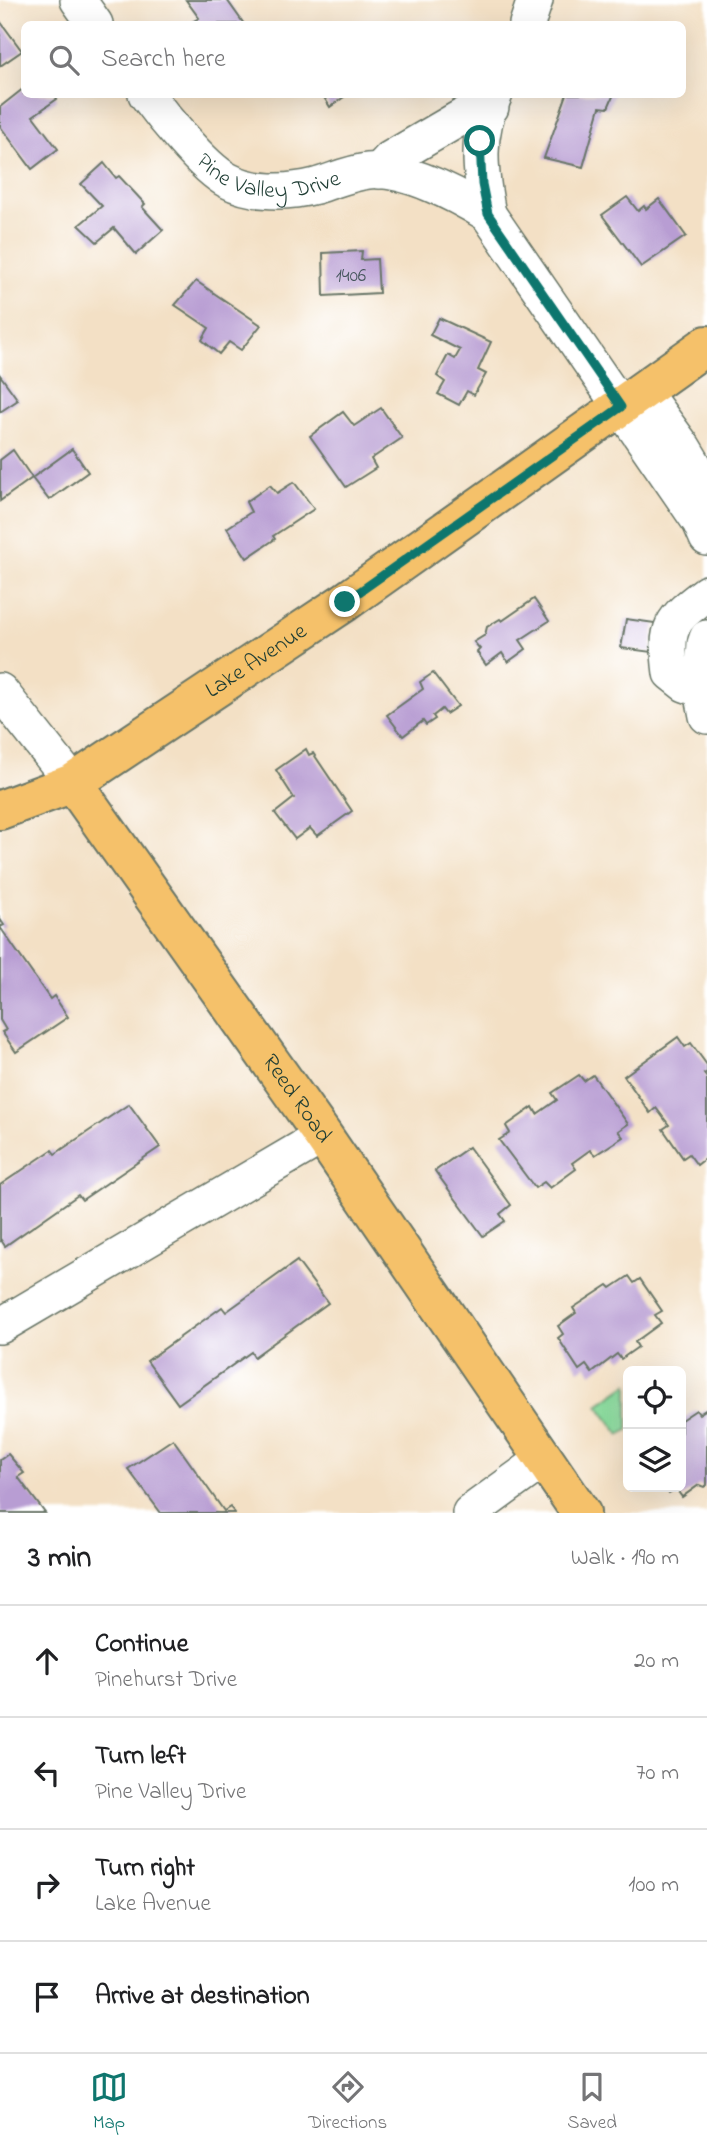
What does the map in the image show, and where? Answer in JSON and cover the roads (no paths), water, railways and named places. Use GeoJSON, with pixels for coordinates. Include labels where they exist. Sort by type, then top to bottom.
{"type":"FeatureCollection","features":[{"type":"Feature","properties":{"kind":"main road","name":"Lake Avenue"},"geometry":{"type":"LineString","coordinates":[[0,810],[73,783],[345,602],[707,345]]}},
{"type":"Feature","properties":{"kind":"main road","name":"Reed Road"},"geometry":{"type":"LineString","coordinates":[[73,783],[323,1136],[581,1513]]}},
{"type":"Feature","properties":{"kind":"street"},"geometry":{"type":"LineString","coordinates":[[78,0],[93,21]]}},
{"type":"Feature","properties":{"kind":"street"},"geometry":{"type":"LineString","coordinates":[[528,21],[535,0]]}},
{"type":"Feature","properties":{"kind":"street","name":"Pine Valley Drive"},"geometry":{"type":"LineString","coordinates":[[149,98],[207,165],[227,180],[243,187],[273,191],[291,190],[367,171],[379,171],[409,177],[446,191],[488,214],[632,399]]}},
{"type":"Feature","properties":{"kind":"street"},"geometry":{"type":"LineString","coordinates":[[488,214],[482,184],[480,141],[482,128],[493,101]]}},
{"type":"Feature","properties":{"kind":"street","name":"Pine Valley Drive"},"geometry":{"type":"LineString","coordinates":[[379,171],[390,159],[493,101]]}},
{"type":"Feature","properties":{"kind":"street"},"geometry":{"type":"LineString","coordinates":[[632,399],[683,447],[707,487]]}},
{"type":"Feature","properties":{"kind":"street"},"geometry":{"type":"LineString","coordinates":[[632,399],[707,538]]}},
{"type":"Feature","properties":{"kind":"street"},"geometry":{"type":"LineString","coordinates":[[705,703],[671,673],[668,646],[670,627],[687,607],[707,593]]}},
{"type":"Feature","properties":{"kind":"street"},"geometry":{"type":"LineString","coordinates":[[705,703],[707,638]]}},
{"type":"Feature","properties":{"kind":"street","name":"Reed Road"},"geometry":{"type":"LineString","coordinates":[[0,691],[73,783]]}},
{"type":"Feature","properties":{"kind":"street"},"geometry":{"type":"LineString","coordinates":[[0,1326],[323,1136]]}},
{"type":"Feature","properties":{"kind":"street"},"geometry":{"type":"LineString","coordinates":[[470,1513],[543,1460]]}}]}
